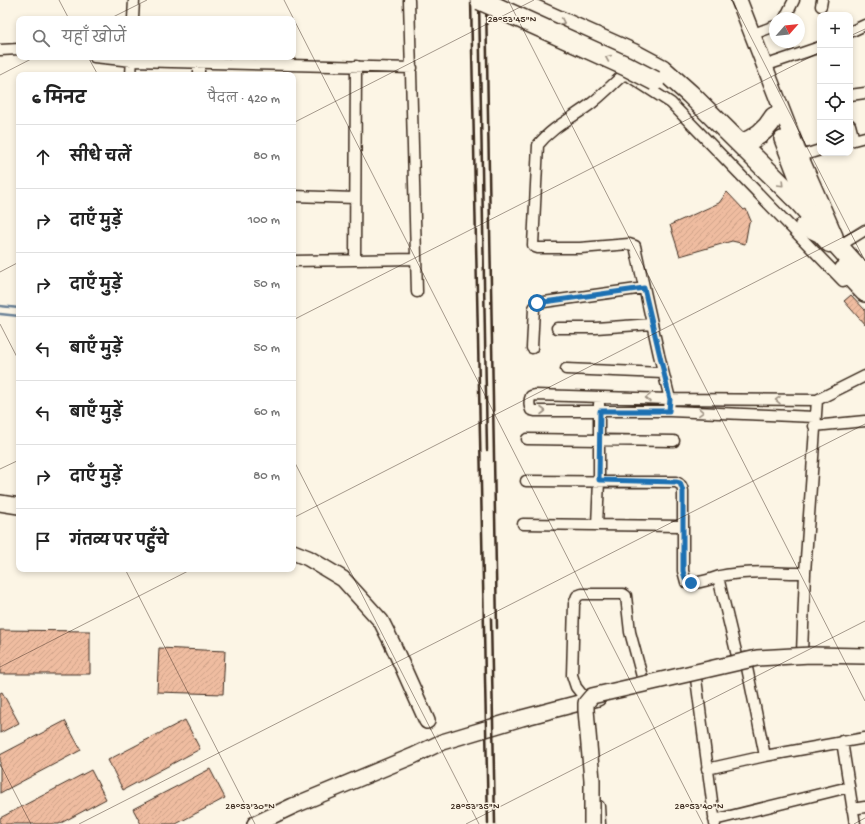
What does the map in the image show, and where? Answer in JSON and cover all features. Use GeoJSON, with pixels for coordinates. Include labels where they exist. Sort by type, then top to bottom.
{"type":"FeatureCollection","features":[{"type":"Feature","properties":{"kind":"highway"},"geometry":{"type":"LineString","coordinates":[[480,0],[626,66],[659,75],[684,102],[805,209],[865,292]]}},
{"type":"Feature","properties":{"kind":"highway"},"geometry":{"type":"LineString","coordinates":[[513,0],[632,53],[659,75],[690,94],[843,247],[865,276]]}},
{"type":"Feature","properties":{"kind":"highway"},"geometry":{"type":"LineString","coordinates":[[741,144],[750,141],[765,130],[774,117]]}},
{"type":"Feature","properties":{"kind":"main road"},"geometry":{"type":"LineString","coordinates":[[805,209],[822,236],[865,282]]}},
{"type":"Feature","properties":{"kind":"street"},"geometry":{"type":"LineString","coordinates":[[133,16],[134,0]]}},
{"type":"Feature","properties":{"kind":"street"},"geometry":{"type":"LineString","coordinates":[[409,0],[417,292]]}},
{"type":"Feature","properties":{"kind":"street"},"geometry":{"type":"LineString","coordinates":[[788,12],[794,0]]}},
{"type":"Feature","properties":{"kind":"street"},"geometry":{"type":"LineString","coordinates":[[736,2],[756,33],[770,64],[804,155],[843,247],[865,267]]}},
{"type":"Feature","properties":{"kind":"street"},"geometry":{"type":"LineString","coordinates":[[736,2],[805,209]]}},
{"type":"Feature","properties":{"kind":"street"},"geometry":{"type":"LineString","coordinates":[[736,2],[805,209]]}},
{"type":"Feature","properties":{"kind":"street"},"geometry":{"type":"LineString","coordinates":[[853,30],[865,24]]}},
{"type":"Feature","properties":{"kind":"street"},"geometry":{"type":"LineString","coordinates":[[756,33],[769,28]]}},
{"type":"Feature","properties":{"kind":"street"},"geometry":{"type":"LineString","coordinates":[[770,64],[817,48]]}},
{"type":"Feature","properties":{"kind":"street"},"geometry":{"type":"LineString","coordinates":[[0,50],[16,49]]}},
{"type":"Feature","properties":{"kind":"street"},"geometry":{"type":"LineString","coordinates":[[131,72],[132,60]]}},
{"type":"Feature","properties":{"kind":"street"},"geometry":{"type":"LineString","coordinates":[[154,60],[199,62],[289,70],[356,66],[412,68]]}},
{"type":"Feature","properties":{"kind":"street"},"geometry":{"type":"LineString","coordinates":[[199,62],[199,72]]}},
{"type":"Feature","properties":{"kind":"street"},"geometry":{"type":"LineString","coordinates":[[355,260],[356,66]]}},
{"type":"Feature","properties":{"kind":"street"},"geometry":{"type":"LineString","coordinates":[[669,411],[670,399],[636,249],[632,245],[580,248],[538,248],[535,247],[533,240],[538,145],[550,132],[592,103],[624,75],[635,80],[671,104],[865,303]]}},
{"type":"Feature","properties":{"kind":"street"},"geometry":{"type":"LineString","coordinates":[[853,95],[865,93]]}},
{"type":"Feature","properties":{"kind":"street"},"geometry":{"type":"LineString","coordinates":[[853,140],[865,137]]}},
{"type":"Feature","properties":{"kind":"street"},"geometry":{"type":"LineString","coordinates":[[804,155],[817,151]]}},
{"type":"Feature","properties":{"kind":"street"},"geometry":{"type":"LineString","coordinates":[[296,196],[355,198]]}},
{"type":"Feature","properties":{"kind":"street"},"geometry":{"type":"LineString","coordinates":[[843,247],[865,230]]}},
{"type":"Feature","properties":{"kind":"street"},"geometry":{"type":"LineString","coordinates":[[296,261],[416,259]]}},
{"type":"Feature","properties":{"kind":"street"},"geometry":{"type":"LineString","coordinates":[[532,348],[534,308],[537,303],[644,288]]}},
{"type":"Feature","properties":{"kind":"street"},"geometry":{"type":"LineString","coordinates":[[557,328],[596,328],[652,324]]}},
{"type":"Feature","properties":{"kind":"street"},"geometry":{"type":"LineString","coordinates":[[566,369],[663,373]]}},
{"type":"Feature","properties":{"kind":"street"},"geometry":{"type":"LineString","coordinates":[[865,376],[817,400],[670,399],[533,395],[530,398],[530,408],[531,410],[535,411],[669,411],[815,421],[865,421]]}},
{"type":"Feature","properties":{"kind":"street"},"geometry":{"type":"LineString","coordinates":[[597,524],[600,411],[598,396]]}},
{"type":"Feature","properties":{"kind":"street"},"geometry":{"type":"LineString","coordinates":[[802,653],[805,573],[817,400]]}},
{"type":"Feature","properties":{"kind":"street"},"geometry":{"type":"LineString","coordinates":[[527,439],[674,441]]}},
{"type":"Feature","properties":{"kind":"street"},"geometry":{"type":"LineString","coordinates":[[526,481],[599,480],[680,483],[683,491],[683,571],[686,582],[698,582],[718,577],[746,573],[805,573]]}},
{"type":"Feature","properties":{"kind":"street"},"geometry":{"type":"LineString","coordinates":[[0,503],[16,506]]}},
{"type":"Feature","properties":{"kind":"street"},"geometry":{"type":"LineString","coordinates":[[523,524],[682,526]]}},
{"type":"Feature","properties":{"kind":"street"},"geometry":{"type":"LineString","coordinates":[[296,553],[308,558],[343,579],[381,621],[427,721]]}},
{"type":"Feature","properties":{"kind":"street"},"geometry":{"type":"LineString","coordinates":[[718,577],[742,659],[765,756]]}},
{"type":"Feature","properties":{"kind":"street"},"geometry":{"type":"LineString","coordinates":[[600,824],[593,729],[590,713],[587,701],[576,687],[572,675],[574,604],[577,596],[582,594],[623,594],[626,596],[630,632],[644,684]]}},
{"type":"Feature","properties":{"kind":"street"},"geometry":{"type":"LineString","coordinates":[[255,824],[292,806],[413,756],[442,742],[644,684],[742,659],[802,653],[865,655]]}},
{"type":"Feature","properties":{"kind":"street"},"geometry":{"type":"LineString","coordinates":[[592,824],[592,780],[586,706],[588,700],[592,696],[757,658],[811,655],[865,655]]}},
{"type":"Feature","properties":{"kind":"street"},"geometry":{"type":"LineString","coordinates":[[694,671],[714,822],[849,788]]}},
{"type":"Feature","properties":{"kind":"street"},"geometry":{"type":"LineString","coordinates":[[707,768],[842,741],[865,738]]}},
{"type":"Feature","properties":{"kind":"street"},"geometry":{"type":"LineString","coordinates":[[842,741],[855,824]]}},
{"type":"Feature","properties":{"kind":"street"},"geometry":{"type":"LineString","coordinates":[[852,809],[865,807]]}},
{"type":"Feature","properties":{"kind":"building"},"geometry":{"type":"Polygon","coordinates":[[[727,192],[744,210],[746,209],[751,221],[749,222],[745,244],[732,241],[680,256],[670,225],[719,203],[727,192]]]}},
{"type":"Feature","properties":{"kind":"building"},"geometry":{"type":"Polygon","coordinates":[[[851,295],[865,310],[865,325],[844,301],[851,295]]]}},
{"type":"Feature","properties":{"kind":"building"},"geometry":{"type":"Polygon","coordinates":[[[0,630],[90,631],[90,674],[0,674],[0,630]]]}},
{"type":"Feature","properties":{"kind":"building"},"geometry":{"type":"Polygon","coordinates":[[[159,648],[225,651],[223,694],[157,692],[159,648]]]}},
{"type":"Feature","properties":{"kind":"building"},"geometry":{"type":"Polygon","coordinates":[[[2,692],[19,723],[0,733],[0,693],[2,692]]]}},
{"type":"Feature","properties":{"kind":"building"},"geometry":{"type":"Polygon","coordinates":[[[185,720],[200,749],[123,790],[108,760],[185,720]]]}},
{"type":"Feature","properties":{"kind":"building"},"geometry":{"type":"Polygon","coordinates":[[[65,721],[81,750],[0,793],[0,755],[65,721]]]}},
{"type":"Feature","properties":{"kind":"building"},"geometry":{"type":"Polygon","coordinates":[[[210,769],[225,798],[176,824],[141,824],[133,809],[210,769]]]}},
{"type":"Feature","properties":{"kind":"building"},"geometry":{"type":"Polygon","coordinates":[[[91,770],[106,799],[59,824],[0,824],[0,818],[91,770]]]}},
{"type":"Feature","properties":{"kind":"waterway"},"geometry":{"type":"LineString","coordinates":[[0,306],[16,308]]}},
{"type":"Feature","properties":{"kind":"waterway"},"geometry":{"type":"LineString","coordinates":[[0,314],[16,316]]}},
{"type":"Feature","properties":{"kind":"railway"},"geometry":{"type":"LineString","coordinates":[[471,0],[488,824]]}},
{"type":"Feature","properties":{"kind":"railway"},"geometry":{"type":"LineString","coordinates":[[479,0],[487,450]]}},
{"type":"Feature","properties":{"kind":"railway"},"geometry":{"type":"LineString","coordinates":[[486,0],[497,628]]}},
{"type":"Feature","properties":{"kind":"railway"},"geometry":{"type":"LineString","coordinates":[[491,618],[495,824]]}},
{"type":"Feature","properties":{"kind":"route"},"geometry":{"type":"LineString","coordinates":[[537,303],[644,288],[670,399],[669,411],[600,411],[599,480],[680,483],[683,491],[683,571],[686,582],[691,583]]}}]}
